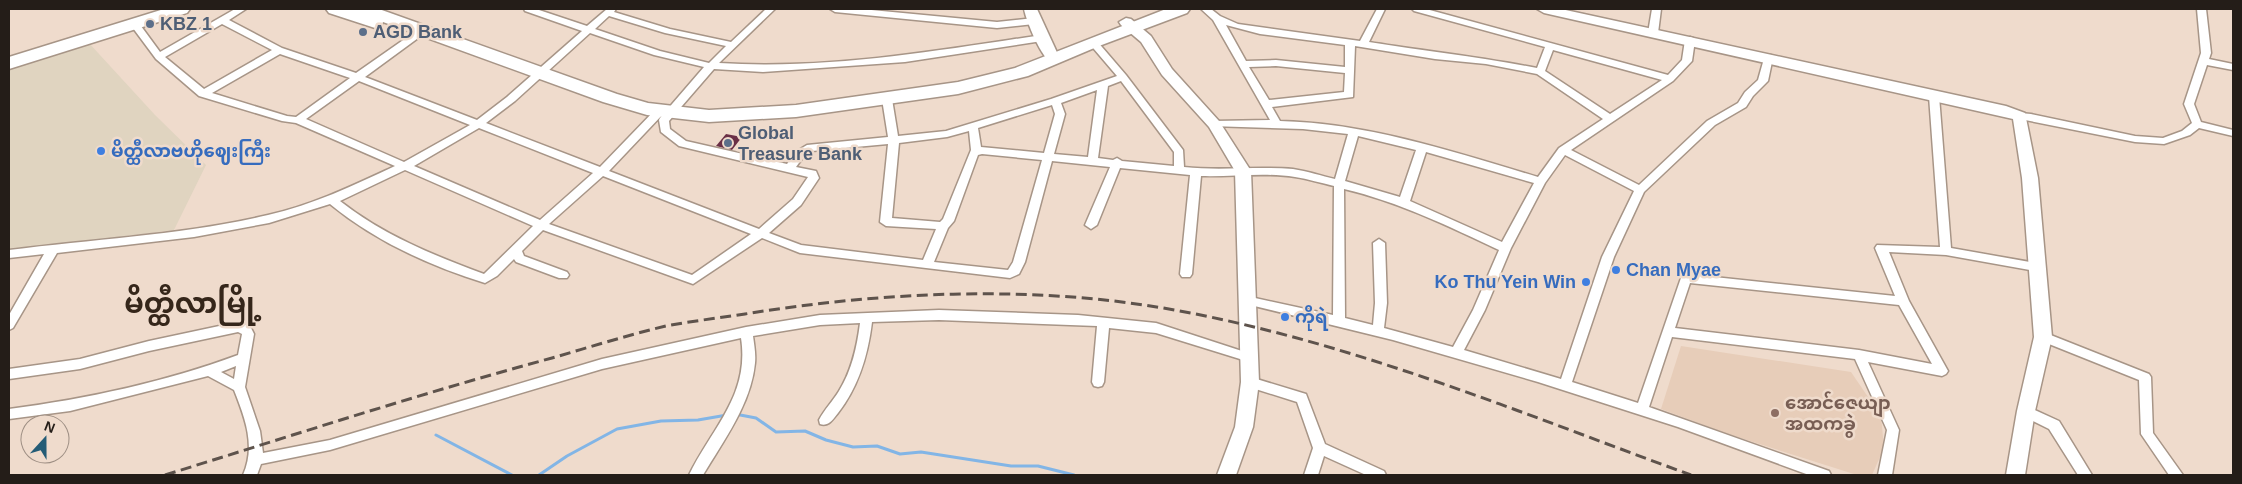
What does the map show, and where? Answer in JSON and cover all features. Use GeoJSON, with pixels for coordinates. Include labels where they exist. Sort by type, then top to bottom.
{"type":"FeatureCollection","features":[{"type":"Feature","properties":{"kind":"highway"},"geometry":{"type":"LineString","coordinates":[[9,57],[158,9]]}},
{"type":"Feature","properties":{"kind":"highway"},"geometry":{"type":"LineString","coordinates":[[9,63],[181,9]]}},
{"type":"Feature","properties":{"kind":"highway"},"geometry":{"type":"LineString","coordinates":[[335,9],[418,34],[536,76],[614,108],[710,123],[745,122],[796,111],[859,101],[887,99],[991,80],[1021,72],[1048,49],[1093,42],[1162,9]]}},
{"type":"Feature","properties":{"kind":"highway"},"geometry":{"type":"LineString","coordinates":[[363,9],[418,34]]}},
{"type":"Feature","properties":{"kind":"highway"},"geometry":{"type":"LineString","coordinates":[[859,101],[888,93],[979,77],[1013,67],[1048,49],[1181,9]]}},
{"type":"Feature","properties":{"kind":"street"},"geometry":{"type":"LineString","coordinates":[[159,57],[241,9]]}},
{"type":"Feature","properties":{"kind":"street"},"geometry":{"type":"LineString","coordinates":[[528,9],[657,53],[710,66],[763,69],[1048,49],[1032,15],[997,25],[836,9]]}},
{"type":"Feature","properties":{"kind":"street"},"geometry":{"type":"LineString","coordinates":[[332,200],[352,217],[388,237],[439,261],[485,279],[541,225],[662,115],[710,66],[771,9]]}},
{"type":"Feature","properties":{"kind":"street"},"geometry":{"type":"LineString","coordinates":[[1206,9],[1217,18],[1235,26],[1260,31],[1350,42],[1434,56],[1486,61],[1540,72],[1609,118]]}},
{"type":"Feature","properties":{"kind":"street"},"geometry":{"type":"LineString","coordinates":[[1363,44],[1381,9]]}},
{"type":"Feature","properties":{"kind":"street"},"geometry":{"type":"LineString","coordinates":[[1417,9],[1670,79]]}},
{"type":"Feature","properties":{"kind":"street"},"geometry":{"type":"LineString","coordinates":[[1544,9],[1768,57],[2006,111],[2020,116],[2135,139],[2164,141],[2186,133],[2197,124]]}},
{"type":"Feature","properties":{"kind":"street"},"geometry":{"type":"LineString","coordinates":[[1653,33],[1656,9]]}},
{"type":"Feature","properties":{"kind":"street"},"geometry":{"type":"LineString","coordinates":[[2197,124],[2189,104],[2206,53],[2201,9]]}},
{"type":"Feature","properties":{"kind":"street"},"geometry":{"type":"LineString","coordinates":[[9,254],[194,233],[270,219],[332,200],[405,166],[477,125],[610,11],[668,31],[734,45]]}},
{"type":"Feature","properties":{"kind":"street"},"geometry":{"type":"LineString","coordinates":[[1217,18],[1277,124]]}},
{"type":"Feature","properties":{"kind":"street"},"geometry":{"type":"LineString","coordinates":[[221,20],[279,50],[357,77],[800,249],[1010,274],[1015,271],[1019,262],[1050,156],[1060,114],[1055,100]]}},
{"type":"Feature","properties":{"kind":"street"},"geometry":{"type":"LineString","coordinates":[[136,24],[145,40],[159,57],[203,94],[286,119],[298,120],[541,225],[693,280],[760,234],[797,202],[814,178],[812,174],[683,144],[665,130],[662,115]]}},
{"type":"Feature","properties":{"kind":"street"},"geometry":{"type":"LineString","coordinates":[[1130,24],[1146,39],[1167,72],[1214,124],[1243,171],[1250,382],[1244,427],[1227,475]]}},
{"type":"Feature","properties":{"kind":"street"},"geometry":{"type":"LineString","coordinates":[[298,120],[418,34]]}},
{"type":"Feature","properties":{"kind":"street"},"geometry":{"type":"LineString","coordinates":[[1456,353],[1479,310],[1505,248],[1540,180],[1562,150],[1670,79],[1687,61],[1690,40]]}},
{"type":"Feature","properties":{"kind":"street"},"geometry":{"type":"LineString","coordinates":[[1093,42],[1123,77],[1179,152],[1179,169]]}},
{"type":"Feature","properties":{"kind":"street"},"geometry":{"type":"LineString","coordinates":[[1266,104],[1349,95],[1350,42]]}},
{"type":"Feature","properties":{"kind":"street"},"geometry":{"type":"LineString","coordinates":[[1540,72],[1550,46]]}},
{"type":"Feature","properties":{"kind":"street"},"geometry":{"type":"LineString","coordinates":[[203,94],[279,50]]}},
{"type":"Feature","properties":{"kind":"street"},"geometry":{"type":"LineString","coordinates":[[1565,386],[1608,258],[1640,190],[1711,123],[1742,105],[1749,94],[1763,81],[1768,57]]}},
{"type":"Feature","properties":{"kind":"street"},"geometry":{"type":"LineString","coordinates":[[2204,61],[2233,67]]}},
{"type":"Feature","properties":{"kind":"street"},"geometry":{"type":"LineString","coordinates":[[1243,64],[1276,63],[1349,70]]}},
{"type":"Feature","properties":{"kind":"street"},"geometry":{"type":"LineString","coordinates":[[789,169],[808,147],[947,134],[1123,77]]}},
{"type":"Feature","properties":{"kind":"street"},"geometry":{"type":"LineString","coordinates":[[1093,160],[1103,83]]}},
{"type":"Feature","properties":{"kind":"street"},"geometry":{"type":"LineString","coordinates":[[1934,96],[1946,251]]}},
{"type":"Feature","properties":{"kind":"street"},"geometry":{"type":"LineString","coordinates":[[887,99],[894,140],[886,222],[943,226]]}},
{"type":"Feature","properties":{"kind":"street"},"geometry":{"type":"LineString","coordinates":[[2016,475],[2026,411],[2043,337],[2030,178],[2020,116]]}},
{"type":"Feature","properties":{"kind":"street"},"geometry":{"type":"LineString","coordinates":[[1214,124],[1277,124],[1354,132],[1540,180]]}},
{"type":"Feature","properties":{"kind":"street"},"geometry":{"type":"LineString","coordinates":[[2197,124],[2233,133]]}},
{"type":"Feature","properties":{"kind":"street"},"geometry":{"type":"LineString","coordinates":[[973,126],[977,152]]}},
{"type":"Feature","properties":{"kind":"street"},"geometry":{"type":"LineString","coordinates":[[1339,320],[1339,184],[1354,132]]}},
{"type":"Feature","properties":{"kind":"street"},"geometry":{"type":"LineString","coordinates":[[1404,202],[1422,149]]}},
{"type":"Feature","properties":{"kind":"street"},"geometry":{"type":"LineString","coordinates":[[927,265],[943,226],[948,221],[974,153],[981,150],[1117,162],[1196,172],[1223,173],[1243,171],[1295,174],[1374,192],[1404,202],[1505,248]]}},
{"type":"Feature","properties":{"kind":"street"},"geometry":{"type":"LineString","coordinates":[[1562,150],[1640,190]]}},
{"type":"Feature","properties":{"kind":"street"},"geometry":{"type":"LineString","coordinates":[[1091,225],[1117,162]]}},
{"type":"Feature","properties":{"kind":"street"},"geometry":{"type":"LineString","coordinates":[[1186,274],[1196,172]]}},
{"type":"Feature","properties":{"kind":"street"},"geometry":{"type":"LineString","coordinates":[[1378,331],[1381,303],[1379,243]]}},
{"type":"Feature","properties":{"kind":"street"},"geometry":{"type":"LineString","coordinates":[[1668,332],[1859,355],[1942,371],[1903,301],[1881,248],[1946,251],[2036,267]]}},
{"type":"Feature","properties":{"kind":"street"},"geometry":{"type":"LineString","coordinates":[[9,325],[53,249]]}},
{"type":"Feature","properties":{"kind":"street"},"geometry":{"type":"LineString","coordinates":[[516,251],[520,259],[563,275]]}},
{"type":"Feature","properties":{"kind":"street"},"geometry":{"type":"LineString","coordinates":[[1642,409],[1686,278],[1903,301]]}},
{"type":"Feature","properties":{"kind":"street"},"geometry":{"type":"LineString","coordinates":[[1246,300],[1339,320],[1642,409],[1824,475]]}},
{"type":"Feature","properties":{"kind":"street"},"geometry":{"type":"LineString","coordinates":[[255,460],[330,445],[602,364],[746,332],[820,320],[939,315],[1103,322],[1156,328],[1244,356],[1249,360]]}},
{"type":"Feature","properties":{"kind":"street"},"geometry":{"type":"LineString","coordinates":[[825,420],[840,402],[853,380],[862,355],[867,319]]}},
{"type":"Feature","properties":{"kind":"street"},"geometry":{"type":"LineString","coordinates":[[1098,382],[1103,322]]}},
{"type":"Feature","properties":{"kind":"street"},"geometry":{"type":"LineString","coordinates":[[9,374],[80,364],[149,346],[238,328],[246,329],[248,334],[239,387],[249,412],[257,448],[250,475]]}},
{"type":"Feature","properties":{"kind":"street"},"geometry":{"type":"LineString","coordinates":[[696,475],[731,421],[743,389],[749,361],[746,332]]}},
{"type":"Feature","properties":{"kind":"street"},"geometry":{"type":"LineString","coordinates":[[2043,337],[2145,377],[2147,434],[2176,475]]}},
{"type":"Feature","properties":{"kind":"street"},"geometry":{"type":"LineString","coordinates":[[1859,355],[1893,430],[1885,475]]}},
{"type":"Feature","properties":{"kind":"street"},"geometry":{"type":"LineString","coordinates":[[9,414],[70,406],[209,371],[244,358]]}},
{"type":"Feature","properties":{"kind":"street"},"geometry":{"type":"LineString","coordinates":[[209,371],[239,387]]}},
{"type":"Feature","properties":{"kind":"street"},"geometry":{"type":"LineString","coordinates":[[1250,382],[1302,398],[1320,448],[1311,475]]}},
{"type":"Feature","properties":{"kind":"street"},"geometry":{"type":"LineString","coordinates":[[2026,411],[2054,425],[2085,475]]}},
{"type":"Feature","properties":{"kind":"street"},"geometry":{"type":"LineString","coordinates":[[1320,448],[1379,475]]}},
{"type":"Feature","properties":{"kind":"shaded area","name":"မိတ္ထီလာဗဟိုဈေးကြီး"},"geometry":{"type":"Polygon","coordinates":[[[88,42],[155,115],[206,165],[174,230],[9,251],[9,70],[88,42]]]}},
{"type":"Feature","properties":{"kind":"shaded area","name":"အောင်ဇေယျာ အထကခွဲ"},"geometry":{"type":"Polygon","coordinates":[[[1681,346],[1851,372],[1881,416],[1884,448],[1872,475],[1857,475],[1728,434],[1661,409],[1681,346]]]}},
{"type":"Feature","properties":{"kind":"building","name":"Global Treasure Bank"},"geometry":{"type":"Polygon","coordinates":[[[726,134],[742,137],[732,150],[716,146],[726,134]]]}},
{"type":"Feature","properties":{"kind":"waterway"},"geometry":{"type":"LineString","coordinates":[[735,414],[756,418],[776,432],[805,431],[826,440],[853,447],[877,446],[900,454],[921,452],[1011,466],[1038,466],[1074,475]]}},
{"type":"Feature","properties":{"kind":"waterway"},"geometry":{"type":"LineString","coordinates":[[539,475],[567,456],[617,429],[661,421],[698,420],[727,415]]}},
{"type":"Feature","properties":{"kind":"waterway"},"geometry":{"type":"LineString","coordinates":[[436,435],[512,475]]}},
{"type":"Feature","properties":{"kind":"railway"},"geometry":{"type":"LineString","coordinates":[[165,475],[455,385],[666,326],[796,306],[901,296],[954,294],[1059,296],[1112,301],[1163,308],[1231,321],[1298,338],[1430,380],[1691,475]]}},
{"type":"Feature","properties":{"kind":"place","name":"KBZ 1"},"geometry":{"type":"Point","coordinates":[150,24]}},
{"type":"Feature","properties":{"kind":"place","name":"AGD Bank"},"geometry":{"type":"Point","coordinates":[363,32]}},
{"type":"Feature","properties":{"kind":"place","name":"Global Treasure Bank"},"geometry":{"type":"Point","coordinates":[728,143]}},
{"type":"Feature","properties":{"kind":"place","name":"မိတ္ထီလာဗဟိုဈေးကြီး"},"geometry":{"type":"Point","coordinates":[101,151]}},
{"type":"Feature","properties":{"kind":"place","name":"Chan Myae"},"geometry":{"type":"Point","coordinates":[1616,270]}},
{"type":"Feature","properties":{"kind":"place","name":"Ko Thu Yein Win"},"geometry":{"type":"Point","coordinates":[1586,282]}},
{"type":"Feature","properties":{"kind":"place","name":"ကိုရဲ"},"geometry":{"type":"Point","coordinates":[1285,317]}},
{"type":"Feature","properties":{"kind":"place","name":"အောင်ဇေယျာ အထကခွဲ"},"geometry":{"type":"Point","coordinates":[1775,413]}},
{"type":"Feature","properties":{"kind":"district","name":"မိတ္ထီလာမြို့"},"geometry":{"type":"Point","coordinates":[193,303]}}]}
